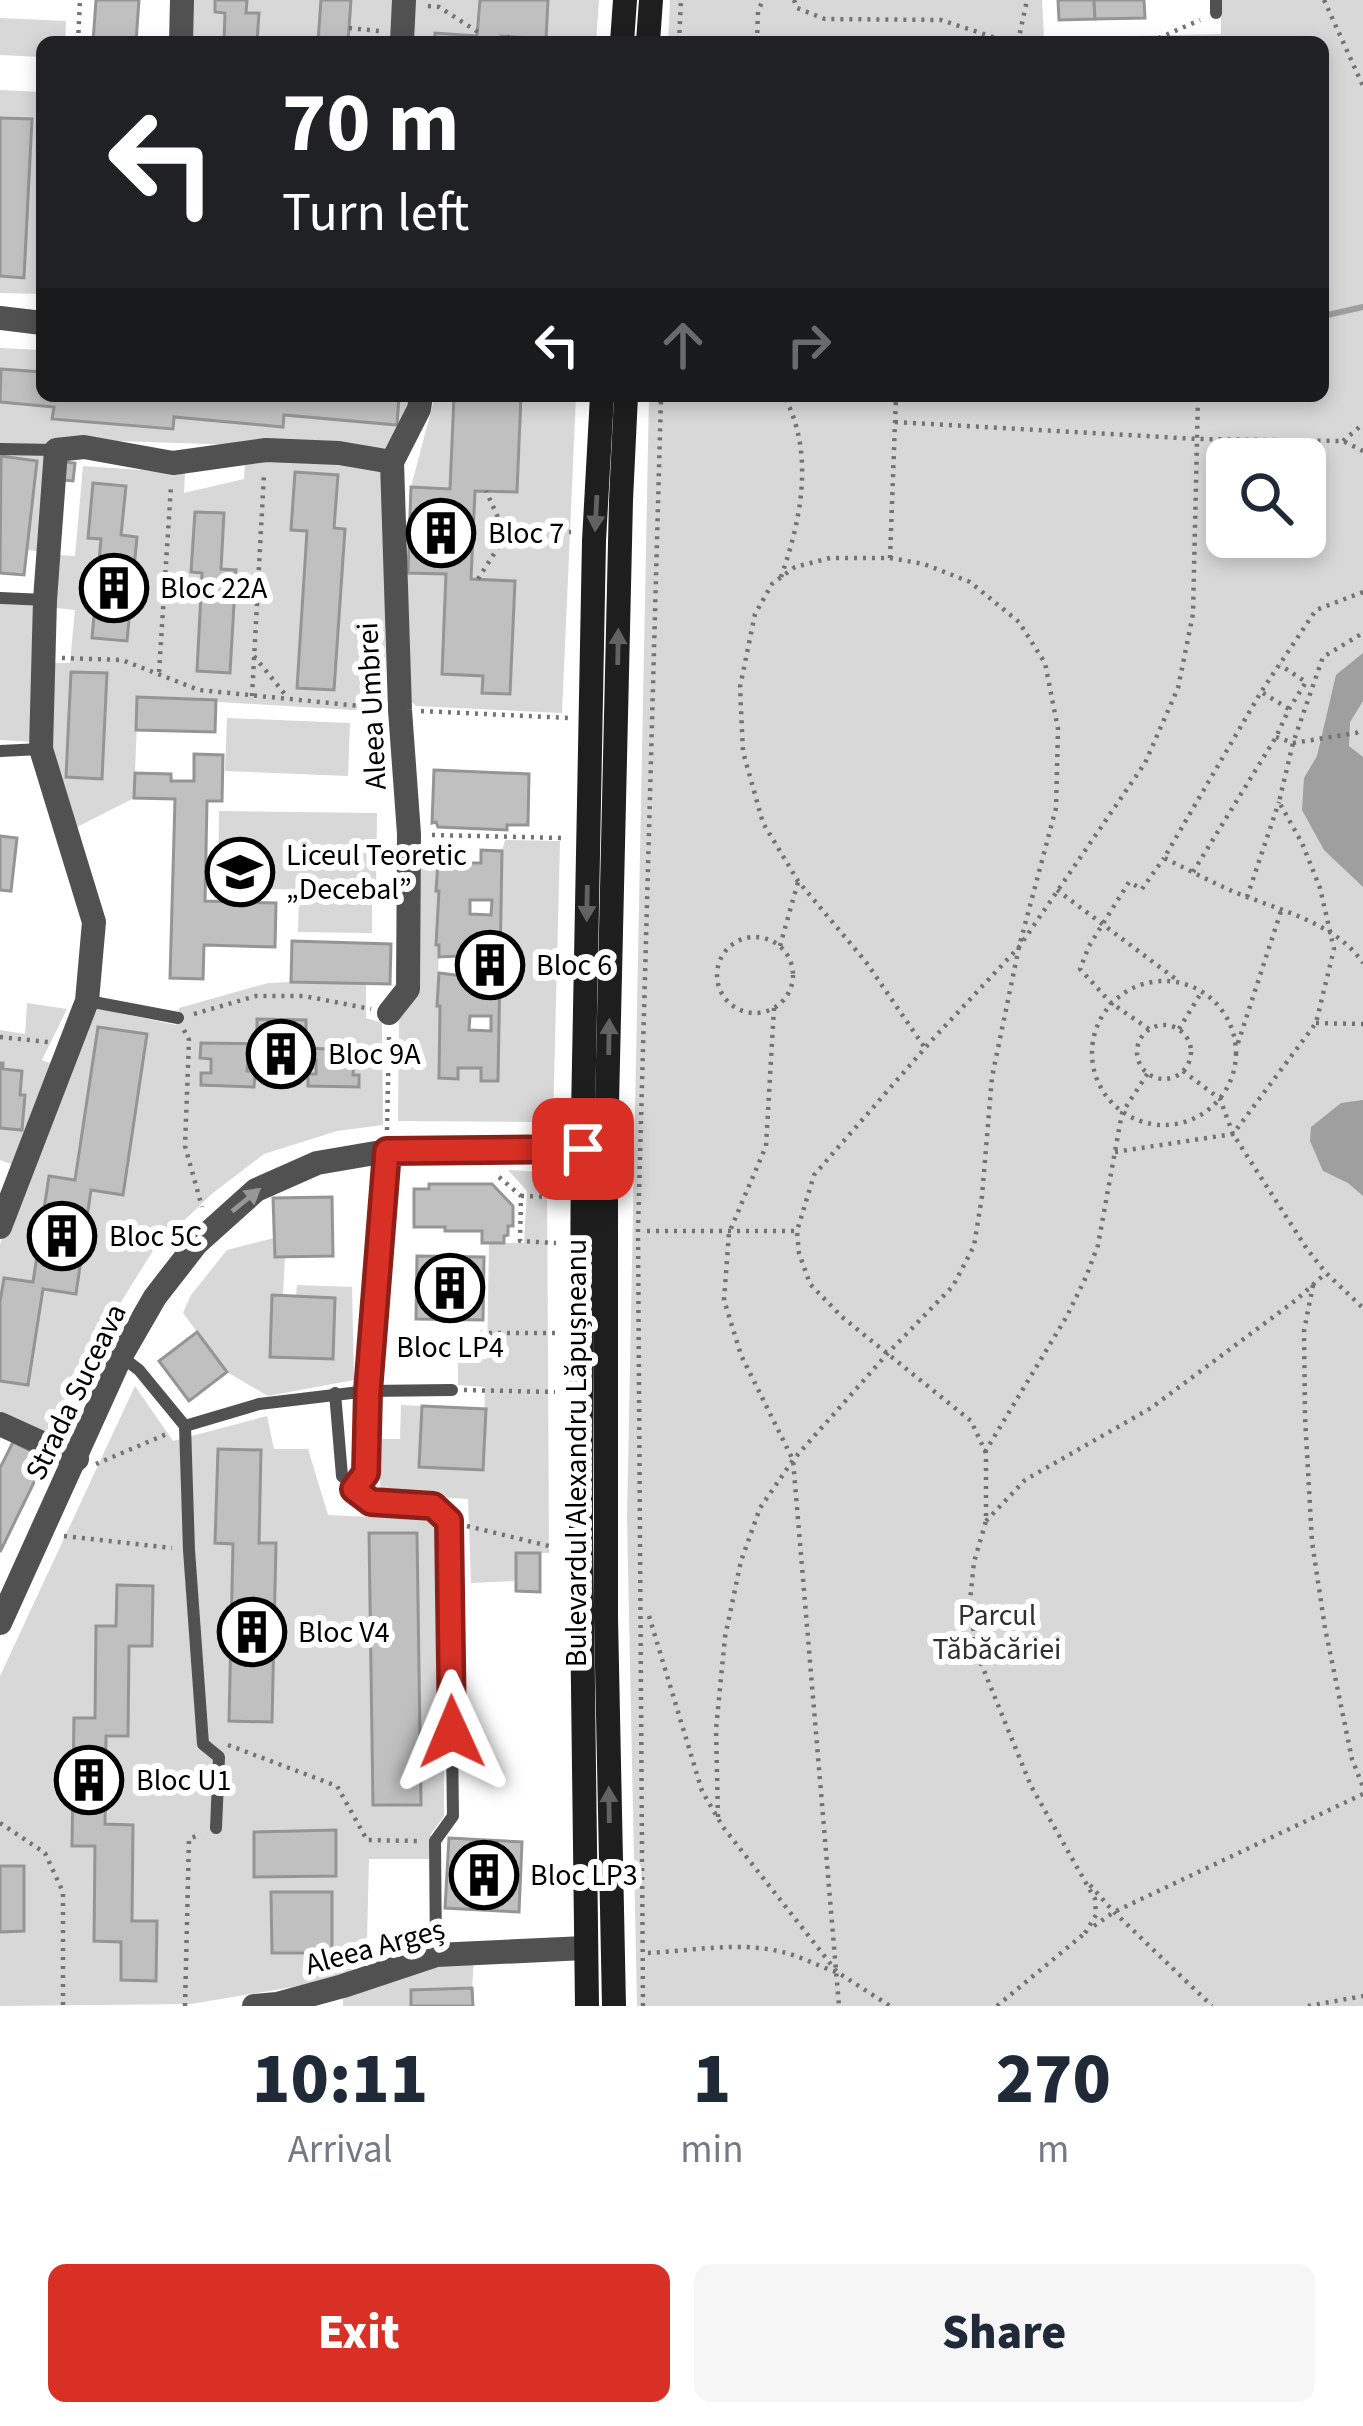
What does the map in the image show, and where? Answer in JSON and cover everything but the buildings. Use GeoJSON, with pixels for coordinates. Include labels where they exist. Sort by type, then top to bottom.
{"type":"FeatureCollection","features":[{"type":"Feature","properties":{"kind":"main road"},"geometry":{"type":"LineString","coordinates":[[622,36],[625,0]]}},
{"type":"Feature","properties":{"kind":"main road"},"geometry":{"type":"LineString","coordinates":[[648,36],[651,0]]}},
{"type":"Feature","properties":{"kind":"main road","name":"Bulevardul Alexandru Lăpușneanu"},"geometry":{"type":"LineString","coordinates":[[587,2006],[581,1528],[583,1149],[594,541],[602,402]]}},
{"type":"Feature","properties":{"kind":"main road","name":"Bulevardul Alexandru Lăpușneanu"},"geometry":{"type":"LineString","coordinates":[[614,2006],[606,1618],[606,1147],[626,402]]}},
{"type":"Feature","properties":{"kind":"street"},"geometry":{"type":"LineString","coordinates":[[182,0],[182,36]]}},
{"type":"Feature","properties":{"kind":"street"},"geometry":{"type":"LineString","coordinates":[[402,36],[404,0]]}},
{"type":"Feature","properties":{"kind":"street"},"geometry":{"type":"LineString","coordinates":[[0,318],[36,322]]}},
{"type":"Feature","properties":{"kind":"street","name":"Aleea Umbrei"},"geometry":{"type":"LineString","coordinates":[[389,1013],[408,989],[409,834],[392,462],[420,402]]}},
{"type":"Feature","properties":{"kind":"street"},"geometry":{"type":"LineString","coordinates":[[0,1227],[11,1168],[87,1001],[94,922],[41,749],[56,450],[84,447],[173,463],[266,450],[340,453],[392,462]]}},
{"type":"Feature","properties":{"kind":"street","name":"Strada Suceava"},"geometry":{"type":"LineString","coordinates":[[0,1623],[84,1462],[121,1356],[155,1297],[197,1243],[256,1190],[317,1163],[387,1141],[583,1149]]}},
{"type":"Feature","properties":{"kind":"street"},"geometry":{"type":"LineString","coordinates":[[0,1424],[84,1462]]}},
{"type":"Feature","properties":{"kind":"street","name":"Aleea Argeș"},"geometry":{"type":"LineString","coordinates":[[254,2006],[343,1996],[436,1955],[585,1948]]}},
{"type":"Feature","properties":{"kind":"lane"},"geometry":{"type":"LineString","coordinates":[[0,449],[56,450]]}},
{"type":"Feature","properties":{"kind":"lane"},"geometry":{"type":"LineString","coordinates":[[0,598],[45,600]]}},
{"type":"Feature","properties":{"kind":"lane"},"geometry":{"type":"LineString","coordinates":[[0,751],[41,749]]}},
{"type":"Feature","properties":{"kind":"lane"},"geometry":{"type":"LineString","coordinates":[[87,1001],[178,1018]]}},
{"type":"Feature","properties":{"kind":"lane"},"geometry":{"type":"LineString","coordinates":[[354,1489],[366,1473],[387,1141]]}},
{"type":"Feature","properties":{"kind":"lane"},"geometry":{"type":"LineString","coordinates":[[121,1356],[139,1370],[185,1426],[203,1744],[219,1756],[216,1828]]}},
{"type":"Feature","properties":{"kind":"lane"},"geometry":{"type":"LineString","coordinates":[[185,1426],[259,1403],[335,1393],[452,1390]]}},
{"type":"Feature","properties":{"kind":"lane"},"geometry":{"type":"LineString","coordinates":[[335,1393],[342,1476],[371,1502],[433,1506],[449,1521],[453,1816],[435,1841],[436,1955]]}},
{"type":"Feature","properties":{"kind":"path"},"geometry":{"type":"LineString","coordinates":[[78,36],[80,0]]}},
{"type":"Feature","properties":{"kind":"path"},"geometry":{"type":"LineString","coordinates":[[679,36],[681,0]]}},
{"type":"Feature","properties":{"kind":"path"},"geometry":{"type":"LineString","coordinates":[[757,36],[758,11],[764,0]]}},
{"type":"Feature","properties":{"kind":"path"},"geometry":{"type":"LineString","coordinates":[[794,0],[796,8],[825,20],[941,20],[990,36]]}},
{"type":"Feature","properties":{"kind":"path"},"geometry":{"type":"LineString","coordinates":[[1019,36],[1027,0]]}},
{"type":"Feature","properties":{"kind":"path"},"geometry":{"type":"LineString","coordinates":[[1324,0],[1363,86]]}},
{"type":"Feature","properties":{"kind":"path"},"geometry":{"type":"LineString","coordinates":[[1161,36],[1216,6]]}},
{"type":"Feature","properties":{"kind":"path"},"geometry":{"type":"LineString","coordinates":[[439,7],[478,32]]}},
{"type":"Feature","properties":{"kind":"path"},"geometry":{"type":"LineString","coordinates":[[349,28],[391,36]]}},
{"type":"Feature","properties":{"kind":"path"},"geometry":{"type":"LineString","coordinates":[[643,2006],[638,1230],[661,402]]}},
{"type":"Feature","properties":{"kind":"path"},"geometry":{"type":"LineString","coordinates":[[781,577],[795,537],[802,493],[801,444],[786,402]]}},
{"type":"Feature","properties":{"kind":"path"},"geometry":{"type":"LineString","coordinates":[[890,558],[896,402]]}},
{"type":"Feature","properties":{"kind":"path"},"geometry":{"type":"LineString","coordinates":[[1084,1933],[1096,1907],[1031,1786],[976,1651],[970,1601],[974,1562],[986,1521],[986,1452],[971,1421],[842,1317],[810,1284],[797,1232],[814,1175],[1019,947],[1145,763],[1178,688],[1192,614],[1198,402]]}},
{"type":"Feature","properties":{"kind":"path"},"geometry":{"type":"LineString","coordinates":[[895,422],[1198,439],[1343,441],[1363,451]]}},
{"type":"Feature","properties":{"kind":"path"},"geometry":{"type":"LineString","coordinates":[[1343,441],[1363,424]]}},
{"type":"Feature","properties":{"kind":"path"},"geometry":{"type":"LineString","coordinates":[[252,697],[266,450]]}},
{"type":"Feature","properties":{"kind":"path"},"geometry":{"type":"LineString","coordinates":[[159,674],[173,463]]}},
{"type":"Feature","properties":{"kind":"path"},"geometry":{"type":"LineString","coordinates":[[486,491],[506,535]]}},
{"type":"Feature","properties":{"kind":"path"},"geometry":{"type":"LineString","coordinates":[[506,535],[577,532]]}},
{"type":"Feature","properties":{"kind":"path"},"geometry":{"type":"LineString","coordinates":[[478,579],[506,535]]}},
{"type":"Feature","properties":{"kind":"path"},"geometry":{"type":"LineString","coordinates":[[718,1817],[716,1729],[725,1637],[741,1561],[760,1508],[793,1460],[953,1286],[974,1246],[992,1077],[1019,947],[1056,808],[1058,729],[1046,663],[1019,622],[970,582],[924,564],[890,558],[830,558],[795,567],[781,577],[754,614],[740,687],[742,752],[763,823],[798,881],[866,962],[925,1048]]}},
{"type":"Feature","properties":{"kind":"path"},"geometry":{"type":"LineString","coordinates":[[1149,1029],[1112,1003],[1080,969],[1089,946],[1129,882],[1142,889],[1164,858],[1261,692],[1316,610],[1363,592]]}},
{"type":"Feature","properties":{"kind":"path"},"geometry":{"type":"LineString","coordinates":[[1246,897],[1323,657],[1363,633]]}},
{"type":"Feature","properties":{"kind":"path"},"geometry":{"type":"LineString","coordinates":[[254,656],[291,700]]}},
{"type":"Feature","properties":{"kind":"path"},"geometry":{"type":"LineString","coordinates":[[44,658],[122,660],[199,690],[252,697],[570,718]]}},
{"type":"Feature","properties":{"kind":"path"},"geometry":{"type":"LineString","coordinates":[[1192,872],[1306,682],[1279,664]]}},
{"type":"Feature","properties":{"kind":"path"},"geometry":{"type":"LineString","coordinates":[[1261,692],[1288,710]]}},
{"type":"Feature","properties":{"kind":"path"},"geometry":{"type":"LineString","coordinates":[[1276,737],[1293,742],[1361,733]]}},
{"type":"Feature","properties":{"kind":"path"},"geometry":{"type":"LineString","coordinates":[[1115,1152],[1233,1134],[1316,1023],[1334,949],[1320,888],[1279,802]]}},
{"type":"Feature","properties":{"kind":"path"},"geometry":{"type":"LineString","coordinates":[[409,834],[566,838]]}},
{"type":"Feature","properties":{"kind":"path"},"geometry":{"type":"LineString","coordinates":[[1164,858],[1330,931],[1352,946],[1363,963]]}},
{"type":"Feature","properties":{"kind":"path"},"geometry":{"type":"LineString","coordinates":[[781,946],[798,881]]}},
{"type":"Feature","properties":{"kind":"path"},"geometry":{"type":"LineString","coordinates":[[1057,890],[1182,983],[1215,1001],[1228,1019],[1236,1048]]}},
{"type":"Feature","properties":{"kind":"path"},"geometry":{"type":"LineString","coordinates":[[1182,983],[1135,987],[1112,1003],[1095,1031],[1091,1058],[1098,1084],[1122,1113],[1140,1122],[1185,1123],[1220,1099],[1232,1077],[1236,1048],[1281,911]]}},
{"type":"Feature","properties":{"kind":"path"},"geometry":{"type":"LineString","coordinates":[[759,937],[781,946],[793,979],[783,1000],[774,1008],[751,1012],[727,1001],[717,977],[724,952],[746,938],[759,937]]}},
{"type":"Feature","properties":{"kind":"path"},"geometry":{"type":"LineString","coordinates":[[1179,1029],[1202,992]]}},
{"type":"Feature","properties":{"kind":"path"},"geometry":{"type":"LineString","coordinates":[[202,1207],[185,1146],[189,1040],[178,1018],[256,997],[304,996],[389,1013],[387,1141]]}},
{"type":"Feature","properties":{"kind":"path"},"geometry":{"type":"LineString","coordinates":[[774,1008],[766,1146],[729,1233],[724,1300],[740,1355],[793,1460],[839,2006]]}},
{"type":"Feature","properties":{"kind":"path"},"geometry":{"type":"LineString","coordinates":[[1316,1023],[1363,1024]]}},
{"type":"Feature","properties":{"kind":"path"},"geometry":{"type":"LineString","coordinates":[[1164,1025],[1179,1029],[1191,1049],[1183,1071],[1162,1078],[1148,1073],[1138,1059],[1143,1035],[1164,1025]]}},
{"type":"Feature","properties":{"kind":"path"},"geometry":{"type":"LineString","coordinates":[[0,1037],[32,1041]]}},
{"type":"Feature","properties":{"kind":"path"},"geometry":{"type":"LineString","coordinates":[[1183,1071],[1220,1099],[1233,1134],[1307,1250],[1363,1308]]}},
{"type":"Feature","properties":{"kind":"path"},"geometry":{"type":"LineString","coordinates":[[986,1452],[1087,1276],[1098,1245],[1122,1113],[1148,1073]]}},
{"type":"Feature","properties":{"kind":"path"},"geometry":{"type":"LineString","coordinates":[[499,1177],[520,1196],[556,1197]]}},
{"type":"Feature","properties":{"kind":"path"},"geometry":{"type":"LineString","coordinates":[[520,1196],[520,1240],[556,1243]]}},
{"type":"Feature","properties":{"kind":"path"},"geometry":{"type":"LineString","coordinates":[[647,1231],[797,1232]]}},
{"type":"Feature","properties":{"kind":"path"},"geometry":{"type":"LineString","coordinates":[[986,1521],[1025,1480],[1151,1408],[1326,1273]]}},
{"type":"Feature","properties":{"kind":"path"},"geometry":{"type":"LineString","coordinates":[[997,2006],[1114,1912],[1363,1790],[1329,1650],[1312,1542],[1304,1331],[1312,1285]]}},
{"type":"Feature","properties":{"kind":"path"},"geometry":{"type":"LineString","coordinates":[[480,1333],[555,1334]]}},
{"type":"Feature","properties":{"kind":"path"},"geometry":{"type":"LineString","coordinates":[[452,1390],[555,1392]]}},
{"type":"Feature","properties":{"kind":"path"},"geometry":{"type":"LineString","coordinates":[[84,1462],[185,1426]]}},
{"type":"Feature","properties":{"kind":"path"},"geometry":{"type":"LineString","coordinates":[[449,1521],[553,1547]]}},
{"type":"Feature","properties":{"kind":"path"},"geometry":{"type":"LineString","coordinates":[[59,1536],[189,1550]]}},
{"type":"Feature","properties":{"kind":"path"},"geometry":{"type":"LineString","coordinates":[[649,1616],[702,1791],[837,1972]]}},
{"type":"Feature","properties":{"kind":"path"},"geometry":{"type":"LineString","coordinates":[[203,1744],[233,1746],[337,1786],[367,1840],[435,1841]]}},
{"type":"Feature","properties":{"kind":"path"},"geometry":{"type":"LineString","coordinates":[[0,1823],[45,1853],[63,1892],[63,2006]]}},
{"type":"Feature","properties":{"kind":"path"},"geometry":{"type":"LineString","coordinates":[[185,2006],[189,1839],[216,1828]]}},
{"type":"Feature","properties":{"kind":"path"},"geometry":{"type":"LineString","coordinates":[[1082,1876],[1210,2004],[1225,2006]]}},
{"type":"Feature","properties":{"kind":"path"},"geometry":{"type":"LineString","coordinates":[[648,1953],[759,1948],[786,1952],[837,1972],[890,2006]]}},
{"type":"Feature","properties":{"kind":"path"},"geometry":{"type":"LineString","coordinates":[[1311,2006],[1363,1996]]}},
{"type":"Feature","properties":{"kind":"green space"},"geometry":{"type":"Polygon","coordinates":[[[189,0],[215,0],[215,12],[225,13],[224,36],[188,36],[189,0]]]}},
{"type":"Feature","properties":{"kind":"green space"},"geometry":{"type":"Polygon","coordinates":[[[247,0],[321,0],[318,36],[257,36],[259,14],[246,13],[247,0]]]}},
{"type":"Feature","properties":{"kind":"green space"},"geometry":{"type":"Polygon","coordinates":[[[351,0],[399,0],[397,36],[348,36],[351,0]]]}},
{"type":"Feature","properties":{"kind":"green space"},"geometry":{"type":"Polygon","coordinates":[[[413,0],[480,0],[477,36],[410,36],[413,0]]]}},
{"type":"Feature","properties":{"kind":"green space"},"geometry":{"type":"Polygon","coordinates":[[[548,0],[599,0],[596,36],[546,36],[548,0]]]}},
{"type":"Feature","properties":{"kind":"green space","name":"Parcul Tăbăcăriei"},"geometry":{"type":"Polygon","coordinates":[[[670,0],[1042,0],[1044,36],[668,36],[670,0]]]}},
{"type":"Feature","properties":{"kind":"green space","name":"Parcul Tăbăcăriei"},"geometry":{"type":"Polygon","coordinates":[[[1221,0],[1363,0],[1363,2006],[637,2006],[627,1518],[649,402],[1329,402],[1329,36],[1132,36],[1221,34],[1221,0]]]}},
{"type":"Feature","properties":{"kind":"green space"},"geometry":{"type":"Polygon","coordinates":[[[0,18],[66,21],[65,36],[36,36],[36,57],[0,55],[0,18]]]}},
{"type":"Feature","properties":{"kind":"green space"},"geometry":{"type":"Polygon","coordinates":[[[0,90],[36,92],[36,294],[0,293],[0,276],[23,278],[31,119],[0,118],[0,90]]]}},
{"type":"Feature","properties":{"kind":"green space"},"geometry":{"type":"Polygon","coordinates":[[[0,348],[36,350],[36,372],[2,369],[0,381],[0,348]]]}},
{"type":"Feature","properties":{"kind":"green space"},"geometry":{"type":"Polygon","coordinates":[[[0,402],[54,407],[53,419],[172,429],[174,417],[282,427],[284,415],[397,424],[399,402],[412,402],[391,450],[53,439],[44,552],[27,550],[37,461],[1,457],[0,462],[0,402]]]}},
{"type":"Feature","properties":{"kind":"green space"},"geometry":{"type":"Polygon","coordinates":[[[433,402],[454,402],[450,489],[411,487],[433,402]]]}},
{"type":"Feature","properties":{"kind":"green space"},"geometry":{"type":"Polygon","coordinates":[[[521,402],[576,402],[562,713],[416,706],[402,692],[408,573],[446,574],[443,674],[483,676],[483,693],[510,694],[515,581],[471,579],[475,491],[517,492],[521,402]]]}},
{"type":"Feature","properties":{"kind":"green space"},"geometry":{"type":"Polygon","coordinates":[[[277,456],[384,468],[386,712],[138,697],[134,798],[77,827],[49,751],[50,663],[70,663],[75,610],[56,608],[58,555],[75,556],[83,466],[185,473],[184,493],[244,479],[245,460],[277,456]],[[338,475],[307,531],[298,688],[334,689],[345,530],[334,528],[338,475]],[[125,486],[101,539],[93,638],[127,640],[137,538],[121,535],[125,486]],[[195,512],[192,572],[202,573],[197,671],[230,673],[235,571],[221,569],[224,514],[195,512]],[[71,672],[67,777],[106,673],[71,672]]]}},
{"type":"Feature","properties":{"kind":"green space"},"geometry":{"type":"Polygon","coordinates":[[[0,604],[41,606],[35,742],[0,740],[0,604]]]}},
{"type":"Feature","properties":{"kind":"green space"},"geometry":{"type":"Polygon","coordinates":[[[227,718],[350,723],[348,776],[225,771],[227,718]]]}},
{"type":"Feature","properties":{"kind":"green space"},"geometry":{"type":"Polygon","coordinates":[[[219,811],[377,813],[376,891],[262,889],[261,882],[218,881],[219,811]]]}},
{"type":"Feature","properties":{"kind":"green space"},"geometry":{"type":"Polygon","coordinates":[[[505,840],[560,841],[553,1122],[398,1121],[399,1015],[416,848],[439,848],[439,1078],[456,1079],[458,1068],[481,1068],[481,1081],[497,1081],[505,840]]]}},
{"type":"Feature","properties":{"kind":"green space"},"geometry":{"type":"Polygon","coordinates":[[[299,895],[372,896],[372,933],[298,932],[299,895]]]}},
{"type":"Feature","properties":{"kind":"green space"},"geometry":{"type":"Polygon","coordinates":[[[268,983],[366,983],[366,1018],[382,1023],[383,1125],[337,1131],[264,1154],[213,1193],[154,1249],[101,1334],[53,1440],[0,1416],[0,1381],[28,1385],[43,1289],[76,1294],[91,1190],[123,1194],[147,1034],[98,1027],[75,1180],[49,1177],[33,1282],[4,1278],[0,1302],[0,1244],[92,1007],[176,1025],[179,1008],[268,983]],[[258,1019],[257,1031],[264,1032],[264,1044],[201,1043],[200,1058],[211,1059],[211,1073],[202,1073],[201,1085],[254,1087],[255,1072],[247,1071],[248,1058],[316,1060],[316,1074],[309,1086],[359,1086],[359,1076],[353,1075],[361,1050],[300,1048],[305,1020],[258,1019]]]}},
{"type":"Feature","properties":{"kind":"green space"},"geometry":{"type":"Polygon","coordinates":[[[27,1003],[67,1009],[42,1060],[55,1065],[19,1167],[0,1160],[0,1128],[22,1130],[25,1096],[0,1063],[0,1030],[25,1034],[27,1003]]]}},
{"type":"Feature","properties":{"kind":"green space"},"geometry":{"type":"Polygon","coordinates":[[[508,1170],[547,1172],[549,1553],[517,1553],[516,1581],[471,1583],[468,1499],[381,1493],[376,1439],[400,1439],[401,1405],[422,1406],[420,1467],[483,1470],[485,1387],[458,1385],[458,1359],[487,1359],[489,1243],[524,1243],[527,1191],[508,1170]]]}},
{"type":"Feature","properties":{"kind":"green space"},"geometry":{"type":"Polygon","coordinates":[[[274,1238],[285,1257],[283,1296],[335,1298],[296,1296],[297,1285],[352,1287],[354,1380],[268,1396],[227,1372],[183,1313],[191,1295],[227,1250],[274,1238]]]}},
{"type":"Feature","properties":{"kind":"green space"},"geometry":{"type":"Polygon","coordinates":[[[135,1386],[173,1441],[267,1416],[274,1449],[308,1449],[328,1515],[433,1520],[444,1534],[444,1816],[431,1834],[432,1859],[369,1859],[367,1939],[358,1966],[334,1980],[191,2004],[0,2006],[0,1932],[24,1931],[24,1867],[0,1866],[0,1676],[135,1386]],[[218,1450],[215,1543],[233,1544],[229,1720],[271,1722],[276,1544],[259,1543],[261,1451],[218,1450]],[[370,1533],[373,1804],[420,1805],[417,1534],[370,1533]],[[117,1586],[116,1626],[95,1718],[74,1719],[72,1845],[95,1846],[94,1941],[121,1942],[121,1980],[156,1981],[157,1922],[132,1921],[133,1826],[105,1824],[106,1736],[128,1735],[129,1646],[153,1587],[117,1586]],[[335,1831],[254,1832],[255,1877],[336,1875],[335,1831]],[[271,1893],[272,1953],[332,1953],[271,1893]]]}},
{"type":"Feature","properties":{"kind":"green space"},"geometry":{"type":"Polygon","coordinates":[[[474,1959],[472,1988],[411,1990],[411,2006],[343,2006],[343,1996],[439,1962],[474,1959]]]}},
{"type":"Feature","properties":{"kind":"shaded area"},"geometry":{"type":"Polygon","coordinates":[[[1363,653],[1363,701],[1350,722],[1349,746],[1363,757],[1363,887],[1324,850],[1302,810],[1304,778],[1317,756],[1336,675],[1363,653]]]}},
{"type":"Feature","properties":{"kind":"shaded area"},"geometry":{"type":"Polygon","coordinates":[[[1363,1100],[1363,1196],[1323,1171],[1310,1141],[1311,1127],[1341,1103],[1363,1100]]]}},
{"type":"Feature","properties":{"kind":"waterway"},"geometry":{"type":"LineString","coordinates":[[1329,315],[1363,307]]}},
{"type":"Feature","properties":{"kind":"place","name":"Bloc 7"},"geometry":{"type":"Point","coordinates":[441,533]}},
{"type":"Feature","properties":{"kind":"place","name":"Bloc 22A"},"geometry":{"type":"Point","coordinates":[114,588]}},
{"type":"Feature","properties":{"kind":"place","name":"Liceul Teoretic „Decebal”"},"geometry":{"type":"Point","coordinates":[240,872]}},
{"type":"Feature","properties":{"kind":"place","name":"Bloc 6"},"geometry":{"type":"Point","coordinates":[490,965]}},
{"type":"Feature","properties":{"kind":"place","name":"Bloc 9A"},"geometry":{"type":"Point","coordinates":[281,1054]}},
{"type":"Feature","properties":{"kind":"place","name":"Bloc 5C"},"geometry":{"type":"Point","coordinates":[62,1236]}},
{"type":"Feature","properties":{"kind":"place","name":"Bloc LP4"},"geometry":{"type":"Point","coordinates":[450,1288]}},
{"type":"Feature","properties":{"kind":"place","name":"Bloc V4"},"geometry":{"type":"Point","coordinates":[252,1632]}},
{"type":"Feature","properties":{"kind":"place","name":"Bloc U1"},"geometry":{"type":"Point","coordinates":[89,1780]}},
{"type":"Feature","properties":{"kind":"place","name":"Bloc LP3"},"geometry":{"type":"Point","coordinates":[484,1875]}},
{"type":"Feature","properties":{"kind":"route"},"geometry":{"type":"LineString","coordinates":[[452,1732],[449,1521],[433,1506],[371,1502],[354,1489],[366,1473],[387,1151],[583,1149]]}}]}
